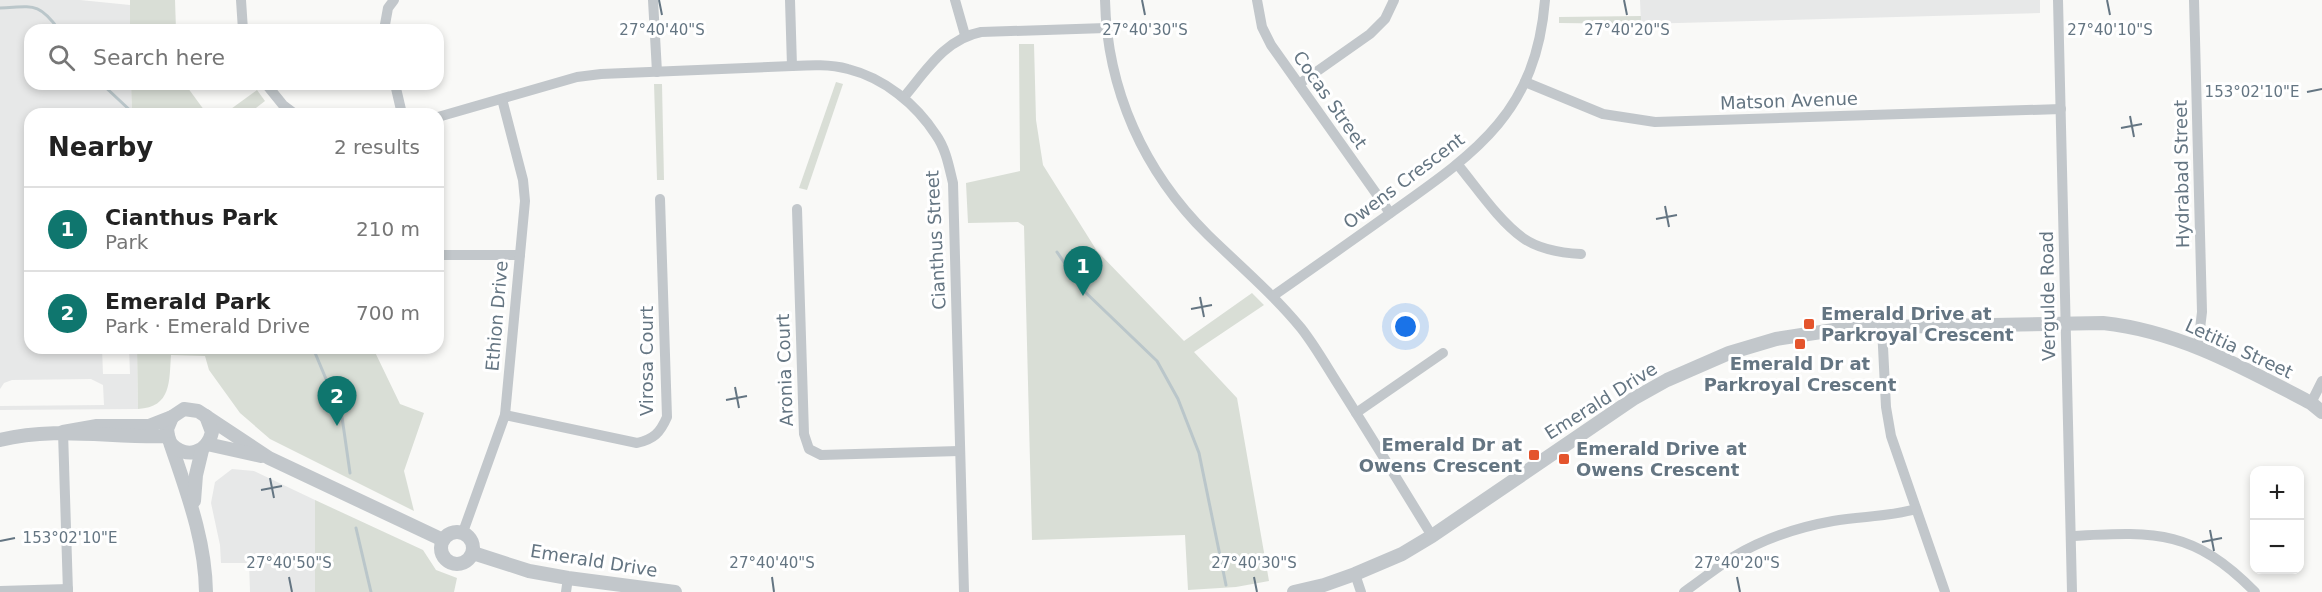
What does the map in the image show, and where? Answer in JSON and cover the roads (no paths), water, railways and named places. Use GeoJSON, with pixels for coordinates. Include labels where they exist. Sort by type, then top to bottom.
{"type":"FeatureCollection","features":[{"type":"Feature","properties":{"kind":"street"},"geometry":{"type":"LineString","coordinates":[[241,0],[243,24]]}},
{"type":"Feature","properties":{"kind":"street"},"geometry":{"type":"LineString","coordinates":[[385,24],[388,8],[394,0]]}},
{"type":"Feature","properties":{"kind":"street"},"geometry":{"type":"LineString","coordinates":[[653,0],[657,72]]}},
{"type":"Feature","properties":{"kind":"street"},"geometry":{"type":"LineString","coordinates":[[790,0],[792,66]]}},
{"type":"Feature","properties":{"kind":"street"},"geometry":{"type":"LineString","coordinates":[[955,0],[965,35]]}},
{"type":"Feature","properties":{"kind":"street"},"geometry":{"type":"LineString","coordinates":[[1105,0],[1106,28],[1113,67],[1139,144],[1182,208],[1273,296],[1302,330],[1432,536]]}},
{"type":"Feature","properties":{"kind":"street","name":"Cocas Street"},"geometry":{"type":"LineString","coordinates":[[1257,0],[1262,27],[1271,45],[1390,213]]}},
{"type":"Feature","properties":{"kind":"street"},"geometry":{"type":"LineString","coordinates":[[1299,84],[1370,34],[1385,19],[1394,0]]}},
{"type":"Feature","properties":{"kind":"street","name":"Owens Crescent"},"geometry":{"type":"LineString","coordinates":[[1273,296],[1458,165],[1491,135],[1525,82],[1536,52],[1545,0]]}},
{"type":"Feature","properties":{"kind":"street","name":"Vergulde Road"},"geometry":{"type":"LineString","coordinates":[[2058,0],[2072,592]]}},
{"type":"Feature","properties":{"kind":"street","name":"Hydrabad Street"},"geometry":{"type":"LineString","coordinates":[[2194,0],[2202,312],[2198,346]]}},
{"type":"Feature","properties":{"kind":"street"},"geometry":{"type":"LineString","coordinates":[[904,97],[939,55],[965,35],[981,32],[1106,28]]}},
{"type":"Feature","properties":{"kind":"street","name":"Cianthus Street"},"geometry":{"type":"LineString","coordinates":[[444,115],[577,77],[792,66],[821,65],[847,68],[878,81],[904,97],[938,136],[948,159],[953,183],[964,592]]}},
{"type":"Feature","properties":{"kind":"street","name":"Matson Avenue"},"geometry":{"type":"LineString","coordinates":[[1525,82],[1603,114],[1655,122],[2061,109]]}},
{"type":"Feature","properties":{"kind":"street"},"geometry":{"type":"LineString","coordinates":[[271,90],[287,108]]}},
{"type":"Feature","properties":{"kind":"street"},"geometry":{"type":"LineString","coordinates":[[396,90],[401,108]]}},
{"type":"Feature","properties":{"kind":"street","name":"Ethion Drive"},"geometry":{"type":"LineString","coordinates":[[463,532],[505,415],[525,201],[524,180],[502,99]]}},
{"type":"Feature","properties":{"kind":"street"},"geometry":{"type":"LineString","coordinates":[[1458,165],[1524,239],[1559,252],[1581,254]]}},
{"type":"Feature","properties":{"kind":"street","name":"Virosa Court"},"geometry":{"type":"LineString","coordinates":[[505,415],[637,443],[652,440],[661,430],[667,417],[660,199]]}},
{"type":"Feature","properties":{"kind":"street","name":"Aronia Court"},"geometry":{"type":"LineString","coordinates":[[797,209],[804,434],[809,449],[821,455],[959,451]]}},
{"type":"Feature","properties":{"kind":"street"},"geometry":{"type":"LineString","coordinates":[[444,255],[520,255]]}},
{"type":"Feature","properties":{"kind":"street","name":"Letitia Street"},"geometry":{"type":"LineString","coordinates":[[2065,324],[2103,323],[2130,326],[2198,346],[2316,408]]}},
{"type":"Feature","properties":{"kind":"street","name":"Emerald Drive"},"geometry":{"type":"LineString","coordinates":[[1294,592],[1324,585],[1402,554],[1633,399],[1686,371],[1729,353],[1776,339],[1834,330],[2065,324]]}},
{"type":"Feature","properties":{"kind":"street"},"geometry":{"type":"LineString","coordinates":[[1882,327],[1886,406],[1891,436],[1945,592]]}},
{"type":"Feature","properties":{"kind":"street"},"geometry":{"type":"LineString","coordinates":[[1356,413],[1443,353]]}},
{"type":"Feature","properties":{"kind":"street"},"geometry":{"type":"LineString","coordinates":[[2316,408],[2322,381]]}},
{"type":"Feature","properties":{"kind":"street"},"geometry":{"type":"LineString","coordinates":[[206,592],[201,540],[194,509],[167,429],[177,412],[191,409],[204,415],[269,458],[421,532],[443,540]]}},
{"type":"Feature","properties":{"kind":"street"},"geometry":{"type":"LineString","coordinates":[[194,509],[196,475],[212,432],[204,415]]}},
{"type":"Feature","properties":{"kind":"street"},"geometry":{"type":"LineString","coordinates":[[63,432],[98,426],[149,426],[172,417]]}},
{"type":"Feature","properties":{"kind":"street"},"geometry":{"type":"LineString","coordinates":[[0,591],[68,591],[63,432]]}},
{"type":"Feature","properties":{"kind":"street"},"geometry":{"type":"LineString","coordinates":[[0,440],[36,433],[63,432],[146,437],[169,440],[182,452],[196,453],[205,447],[269,458]]}},
{"type":"Feature","properties":{"kind":"street"},"geometry":{"type":"LineString","coordinates":[[1684,592],[1734,557],[1801,528],[1833,521],[1897,515],[1916,509]]}},
{"type":"Feature","properties":{"kind":"street"},"geometry":{"type":"LineString","coordinates":[[463,532],[471,538],[473,553],[461,564],[451,563],[441,551],[443,540],[449,533],[463,532]]}},
{"type":"Feature","properties":{"kind":"street"},"geometry":{"type":"LineString","coordinates":[[2070,536],[2137,533],[2166,536],[2192,545],[2217,558],[2255,592]]}},
{"type":"Feature","properties":{"kind":"street","name":"Emerald Drive"},"geometry":{"type":"LineString","coordinates":[[473,553],[567,585],[675,592]]}},
{"type":"Feature","properties":{"kind":"street"},"geometry":{"type":"LineString","coordinates":[[1355,574],[1361,592]]}},
{"type":"Feature","properties":{"kind":"waterway"},"geometry":{"type":"LineString","coordinates":[[0,8],[34,8],[40,10],[54,24]]}},
{"type":"Feature","properties":{"kind":"waterway"},"geometry":{"type":"LineString","coordinates":[[108,90],[128,108]]}},
{"type":"Feature","properties":{"kind":"waterway"},"geometry":{"type":"LineString","coordinates":[[1057,252],[1083,290],[1157,361],[1178,399],[1199,453],[1226,585]]}},
{"type":"Feature","properties":{"kind":"waterway"},"geometry":{"type":"LineString","coordinates":[[316,354],[342,417],[350,473]]}},
{"type":"Feature","properties":{"kind":"waterway"},"geometry":{"type":"LineString","coordinates":[[356,528],[371,592]]}},
{"type":"Feature","properties":{"kind":"place","name":"Cianthus Park"},"geometry":{"type":"Point","coordinates":[1083,296]}},
{"type":"Feature","properties":{"kind":"place","name":"Emerald Drive at Parkroyal Crescent"},"geometry":{"type":"Point","coordinates":[1809,324]}},
{"type":"Feature","properties":{"kind":"place","name":"Emerald Dr at Parkroyal Crescent"},"geometry":{"type":"Point","coordinates":[1800,344]}},
{"type":"Feature","properties":{"kind":"place","name":"Emerald Park"},"geometry":{"type":"Point","coordinates":[337,426]}},
{"type":"Feature","properties":{"kind":"place","name":"Emerald Dr at Owens Crescent"},"geometry":{"type":"Point","coordinates":[1534,455]}},
{"type":"Feature","properties":{"kind":"place","name":"Emerald Drive at Owens Crescent"},"geometry":{"type":"Point","coordinates":[1564,459]}}]}
